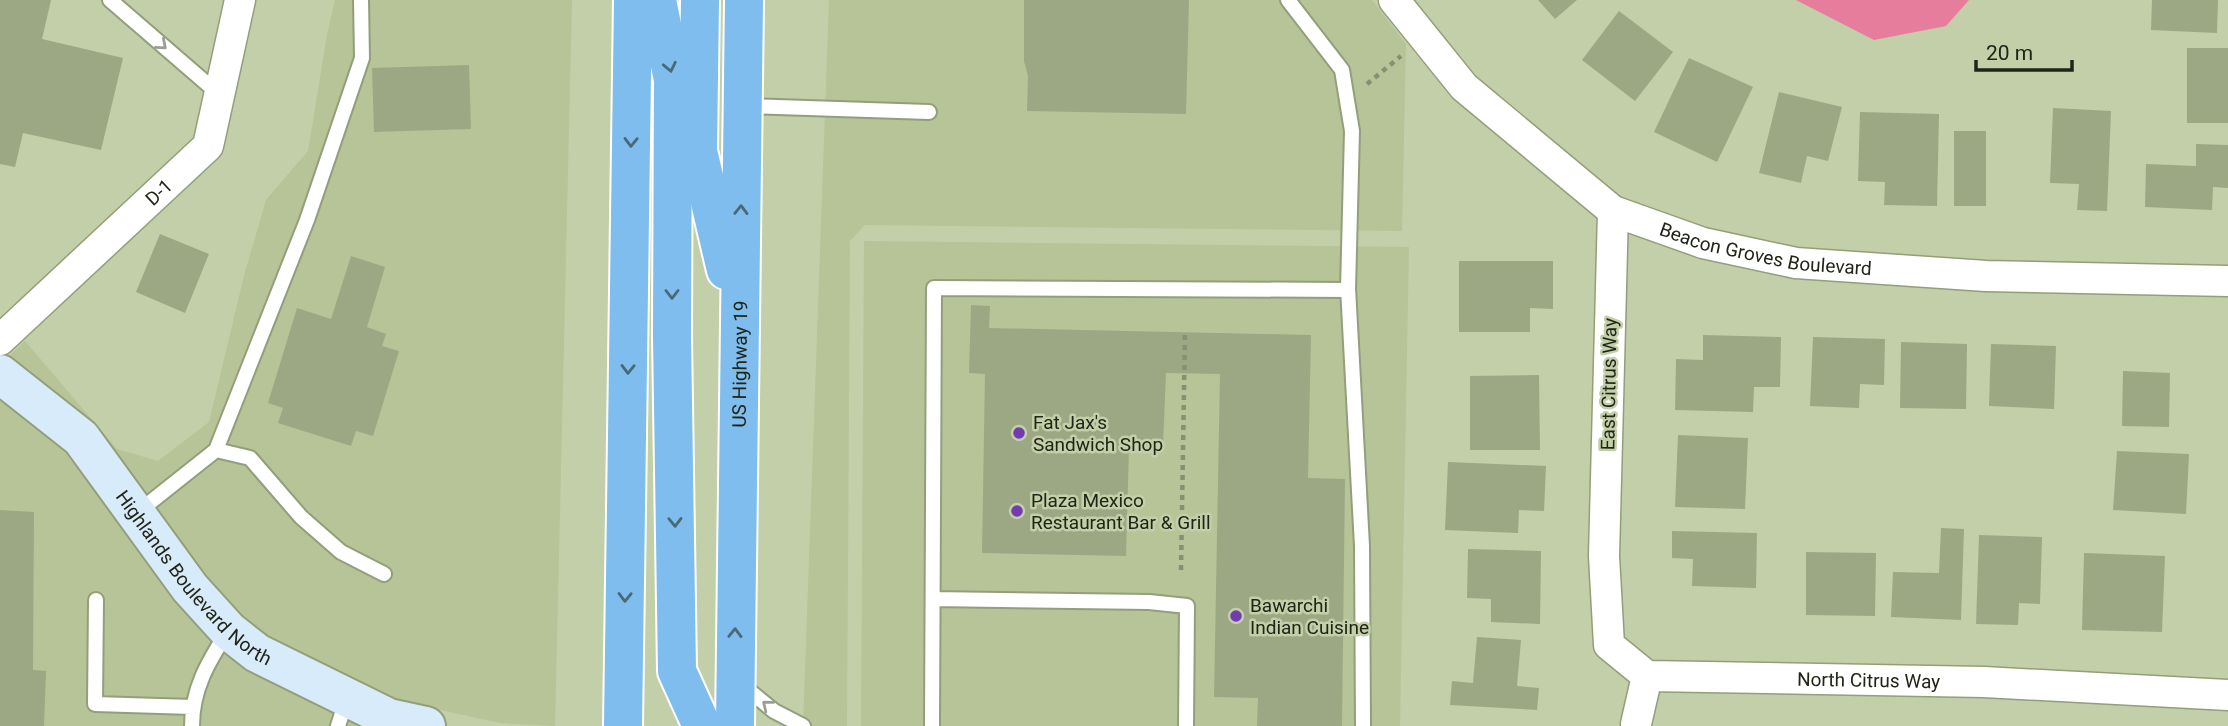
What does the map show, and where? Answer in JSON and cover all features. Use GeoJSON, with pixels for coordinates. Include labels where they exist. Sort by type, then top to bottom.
{"type":"FeatureCollection","features":[{"type":"Feature","properties":{"kind":"highway"},"geometry":{"type":"LineString","coordinates":[[624,726],[633,0]]}},
{"type":"Feature","properties":{"kind":"highway"},"geometry":{"type":"LineString","coordinates":[[657,0],[673,80],[672,336],[677,671],[702,726]]}},
{"type":"Feature","properties":{"kind":"highway"},"geometry":{"type":"LineString","coordinates":[[700,0],[698,151],[740,327]]}},
{"type":"Feature","properties":{"kind":"highway","name":"US Highway 19"},"geometry":{"type":"LineString","coordinates":[[735,726],[744,0]]}},
{"type":"Feature","properties":{"kind":"street","name":"D-1"},"geometry":{"type":"LineString","coordinates":[[0,340],[208,146],[240,0]]}},
{"type":"Feature","properties":{"kind":"street","name":"Beacon Groves Boulevard"},"geometry":{"type":"LineString","coordinates":[[1394,0],[1464,88],[1613,211],[1703,243],[1796,263],[1986,276],[2228,281]]}},
{"type":"Feature","properties":{"kind":"street","name":"East Citrus Way"},"geometry":{"type":"LineString","coordinates":[[1613,211],[1604,556],[1609,645],[1647,676]]}},
{"type":"Feature","properties":{"kind":"street","name":"Highlands Boulevard North"},"geometry":{"type":"LineString","coordinates":[[0,374],[82,439],[190,588],[229,631],[343,712],[426,726]]}},
{"type":"Feature","properties":{"kind":"street","name":"North Citrus Way"},"geometry":{"type":"LineString","coordinates":[[1647,676],[1984,682],[2228,695]]}},
{"type":"Feature","properties":{"kind":"street"},"geometry":{"type":"LineString","coordinates":[[1636,724],[1647,676]]}},
{"type":"Feature","properties":{"kind":"lane"},"geometry":{"type":"LineString","coordinates":[[110,0],[219,95]]}},
{"type":"Feature","properties":{"kind":"lane"},"geometry":{"type":"LineString","coordinates":[[137,513],[216,450],[307,220],[362,58],[360,0]]}},
{"type":"Feature","properties":{"kind":"lane"},"geometry":{"type":"LineString","coordinates":[[1288,0],[1342,71],[1352,131],[1348,288],[1362,546],[1363,726]]}},
{"type":"Feature","properties":{"kind":"lane"},"geometry":{"type":"LineString","coordinates":[[743,106],[929,112]]}},
{"type":"Feature","properties":{"kind":"lane"},"geometry":{"type":"LineString","coordinates":[[932,726],[934,289],[1348,288]]}},
{"type":"Feature","properties":{"kind":"lane"},"geometry":{"type":"LineString","coordinates":[[216,450],[250,458],[301,517],[341,552],[384,574]]}},
{"type":"Feature","properties":{"kind":"lane"},"geometry":{"type":"LineString","coordinates":[[933,599],[1187,606],[1186,726]]}},
{"type":"Feature","properties":{"kind":"lane"},"geometry":{"type":"LineString","coordinates":[[96,600],[95,704],[192,707]]}},
{"type":"Feature","properties":{"kind":"lane"},"geometry":{"type":"LineString","coordinates":[[192,726],[192,707],[207,663],[229,631]]}},
{"type":"Feature","properties":{"kind":"lane"},"geometry":{"type":"LineString","coordinates":[[734,678],[774,711],[803,726]]}},
{"type":"Feature","properties":{"kind":"path"},"geometry":{"type":"LineString","coordinates":[[1347,101],[1423,37]]}},
{"type":"Feature","properties":{"kind":"path"},"geometry":{"type":"LineString","coordinates":[[1181,570],[1185,332]]}},
{"type":"Feature","properties":{"kind":"shaded area"},"geometry":{"type":"Polygon","coordinates":[[[335,0],[572,0],[555,726],[500,723],[394,700],[266,636],[239,616],[8,357],[25,341],[117,449],[158,461],[209,422],[244,276],[266,200],[308,151],[335,0]]]}},
{"type":"Feature","properties":{"kind":"shaded area"},"geometry":{"type":"Polygon","coordinates":[[[829,0],[1372,0],[1406,44],[1402,231],[865,225],[850,241],[847,726],[803,726],[829,0]]]}},
{"type":"Feature","properties":{"kind":"shaded area"},"geometry":{"type":"Polygon","coordinates":[[[1796,0],[1969,0],[1946,26],[1874,40],[1796,0]]]}},
{"type":"Feature","properties":{"kind":"shaded area"},"geometry":{"type":"Polygon","coordinates":[[[864,241],[1409,247],[1400,726],[861,726],[864,241]]]}},
{"type":"Feature","properties":{"kind":"shaded area"},"geometry":{"type":"Polygon","coordinates":[[[0,397],[70,452],[132,535],[365,726],[0,726],[0,397]]]}},
{"type":"Feature","properties":{"kind":"building"},"geometry":{"type":"Polygon","coordinates":[[[0,0],[51,0],[42,39],[123,58],[101,150],[23,133],[15,167],[0,164],[0,0]]]}},
{"type":"Feature","properties":{"kind":"building"},"geometry":{"type":"Polygon","coordinates":[[[1024,0],[1189,0],[1186,114],[1027,111],[1024,0]]]}},
{"type":"Feature","properties":{"kind":"building"},"geometry":{"type":"Polygon","coordinates":[[[1538,0],[1577,0],[1555,19],[1538,0]]]}},
{"type":"Feature","properties":{"kind":"building"},"geometry":{"type":"Polygon","coordinates":[[[2152,0],[2218,0],[2217,33],[2151,30],[2152,0]]]}},
{"type":"Feature","properties":{"kind":"building"},"geometry":{"type":"Polygon","coordinates":[[[1619,11],[1673,52],[1635,101],[1582,60],[1619,11]]]}},
{"type":"Feature","properties":{"kind":"building"},"geometry":{"type":"Polygon","coordinates":[[[2187,48],[2228,48],[2228,123],[2187,123],[2187,48]]]}},
{"type":"Feature","properties":{"kind":"building"},"geometry":{"type":"Polygon","coordinates":[[[1689,58],[1753,87],[1717,162],[1654,132],[1689,58]]]}},
{"type":"Feature","properties":{"kind":"building"},"geometry":{"type":"Polygon","coordinates":[[[469,65],[471,129],[374,132],[372,68],[469,65]]]}},
{"type":"Feature","properties":{"kind":"building"},"geometry":{"type":"Polygon","coordinates":[[[1779,92],[1842,107],[1828,161],[1807,156],[1801,183],[1759,173],[1779,92]]]}},
{"type":"Feature","properties":{"kind":"building"},"geometry":{"type":"Polygon","coordinates":[[[2053,108],[2111,111],[2107,211],[2077,210],[2079,184],[2050,183],[2053,108]]]}},
{"type":"Feature","properties":{"kind":"building"},"geometry":{"type":"Polygon","coordinates":[[[1860,112],[1939,114],[1937,206],[1884,205],[1885,182],[1858,181],[1860,112]]]}},
{"type":"Feature","properties":{"kind":"building"},"geometry":{"type":"Polygon","coordinates":[[[1954,131],[1986,131],[1986,206],[1954,206],[1954,131]]]}},
{"type":"Feature","properties":{"kind":"building"},"geometry":{"type":"Polygon","coordinates":[[[2196,144],[2228,145],[2228,188],[2213,187],[2212,210],[2145,207],[2146,164],[2196,166],[2196,144]]]}},
{"type":"Feature","properties":{"kind":"building"},"geometry":{"type":"Polygon","coordinates":[[[160,234],[209,254],[185,313],[136,292],[160,234]]]}},
{"type":"Feature","properties":{"kind":"building"},"geometry":{"type":"Polygon","coordinates":[[[351,256],[385,267],[367,327],[386,334],[382,346],[399,351],[373,436],[356,431],[351,446],[278,423],[283,408],[268,403],[297,308],[331,319],[351,256]]]}},
{"type":"Feature","properties":{"kind":"building"},"geometry":{"type":"Polygon","coordinates":[[[1459,261],[1553,261],[1553,309],[1530,308],[1530,332],[1459,332],[1459,261]]]}},
{"type":"Feature","properties":{"kind":"building"},"geometry":{"type":"Polygon","coordinates":[[[971,305],[990,306],[989,328],[1311,335],[1308,478],[1345,479],[1342,726],[1257,726],[1258,698],[1214,697],[1220,374],[1166,373],[1163,447],[1129,448],[1126,556],[982,553],[985,374],[969,373],[971,305]]]}},
{"type":"Feature","properties":{"kind":"building"},"geometry":{"type":"Polygon","coordinates":[[[1703,335],[1781,337],[1780,387],[1754,387],[1753,412],[1675,410],[1676,359],[1703,360],[1703,335]]]}},
{"type":"Feature","properties":{"kind":"building"},"geometry":{"type":"Polygon","coordinates":[[[1813,337],[1885,339],[1884,385],[1860,384],[1859,408],[1810,406],[1813,337]]]}},
{"type":"Feature","properties":{"kind":"building"},"geometry":{"type":"Polygon","coordinates":[[[1901,342],[1967,344],[1966,409],[1900,408],[1901,342]]]}},
{"type":"Feature","properties":{"kind":"building"},"geometry":{"type":"Polygon","coordinates":[[[1991,344],[2056,346],[2054,409],[1989,406],[1991,344]]]}},
{"type":"Feature","properties":{"kind":"building"},"geometry":{"type":"Polygon","coordinates":[[[2123,371],[2170,373],[2169,427],[2122,426],[2123,371]]]}},
{"type":"Feature","properties":{"kind":"building"},"geometry":{"type":"Polygon","coordinates":[[[1539,375],[1540,450],[1470,450],[1470,376],[1539,375]]]}},
{"type":"Feature","properties":{"kind":"building"},"geometry":{"type":"Polygon","coordinates":[[[1678,435],[1748,438],[1745,509],[1675,507],[1678,435]]]}},
{"type":"Feature","properties":{"kind":"building"},"geometry":{"type":"Polygon","coordinates":[[[2117,451],[2189,454],[2186,514],[2113,510],[2117,451]]]}},
{"type":"Feature","properties":{"kind":"building"},"geometry":{"type":"Polygon","coordinates":[[[1448,462],[1546,466],[1544,511],[1519,510],[1518,533],[1445,530],[1448,462]]]}},
{"type":"Feature","properties":{"kind":"building"},"geometry":{"type":"Polygon","coordinates":[[[0,510],[34,512],[33,670],[46,671],[44,726],[0,726],[0,510]]]}},
{"type":"Feature","properties":{"kind":"building"},"geometry":{"type":"Polygon","coordinates":[[[1941,528],[1964,529],[1961,620],[1891,617],[1893,572],[1939,573],[1941,528]]]}},
{"type":"Feature","properties":{"kind":"building"},"geometry":{"type":"Polygon","coordinates":[[[1672,531],[1757,533],[1756,588],[1692,586],[1693,559],[1672,558],[1672,531]]]}},
{"type":"Feature","properties":{"kind":"building"},"geometry":{"type":"Polygon","coordinates":[[[1979,535],[2042,537],[2040,604],[2019,603],[2018,625],[1976,624],[1979,535]]]}},
{"type":"Feature","properties":{"kind":"building"},"geometry":{"type":"Polygon","coordinates":[[[1468,549],[1541,551],[1540,624],[1491,622],[1491,599],[1467,598],[1468,549]]]}},
{"type":"Feature","properties":{"kind":"building"},"geometry":{"type":"Polygon","coordinates":[[[1806,552],[1876,553],[1875,616],[1806,615],[1806,552]]]}},
{"type":"Feature","properties":{"kind":"building"},"geometry":{"type":"Polygon","coordinates":[[[2084,553],[2165,556],[2162,632],[2082,630],[2084,553]]]}},
{"type":"Feature","properties":{"kind":"building"},"geometry":{"type":"Polygon","coordinates":[[[1477,637],[1521,640],[1517,686],[1539,688],[1537,710],[1450,705],[1452,681],[1473,683],[1477,637]]]}},
{"type":"Feature","properties":{"kind":"place","name":"Fat Jax's Sandwich Shop"},"geometry":{"type":"Point","coordinates":[1019,433]}},
{"type":"Feature","properties":{"kind":"place","name":"Plaza Mexico Restaurant Bar & Grill"},"geometry":{"type":"Point","coordinates":[1017,511]}},
{"type":"Feature","properties":{"kind":"place","name":"Bawarchi Indian Cuisine"},"geometry":{"type":"Point","coordinates":[1236,616]}}]}
